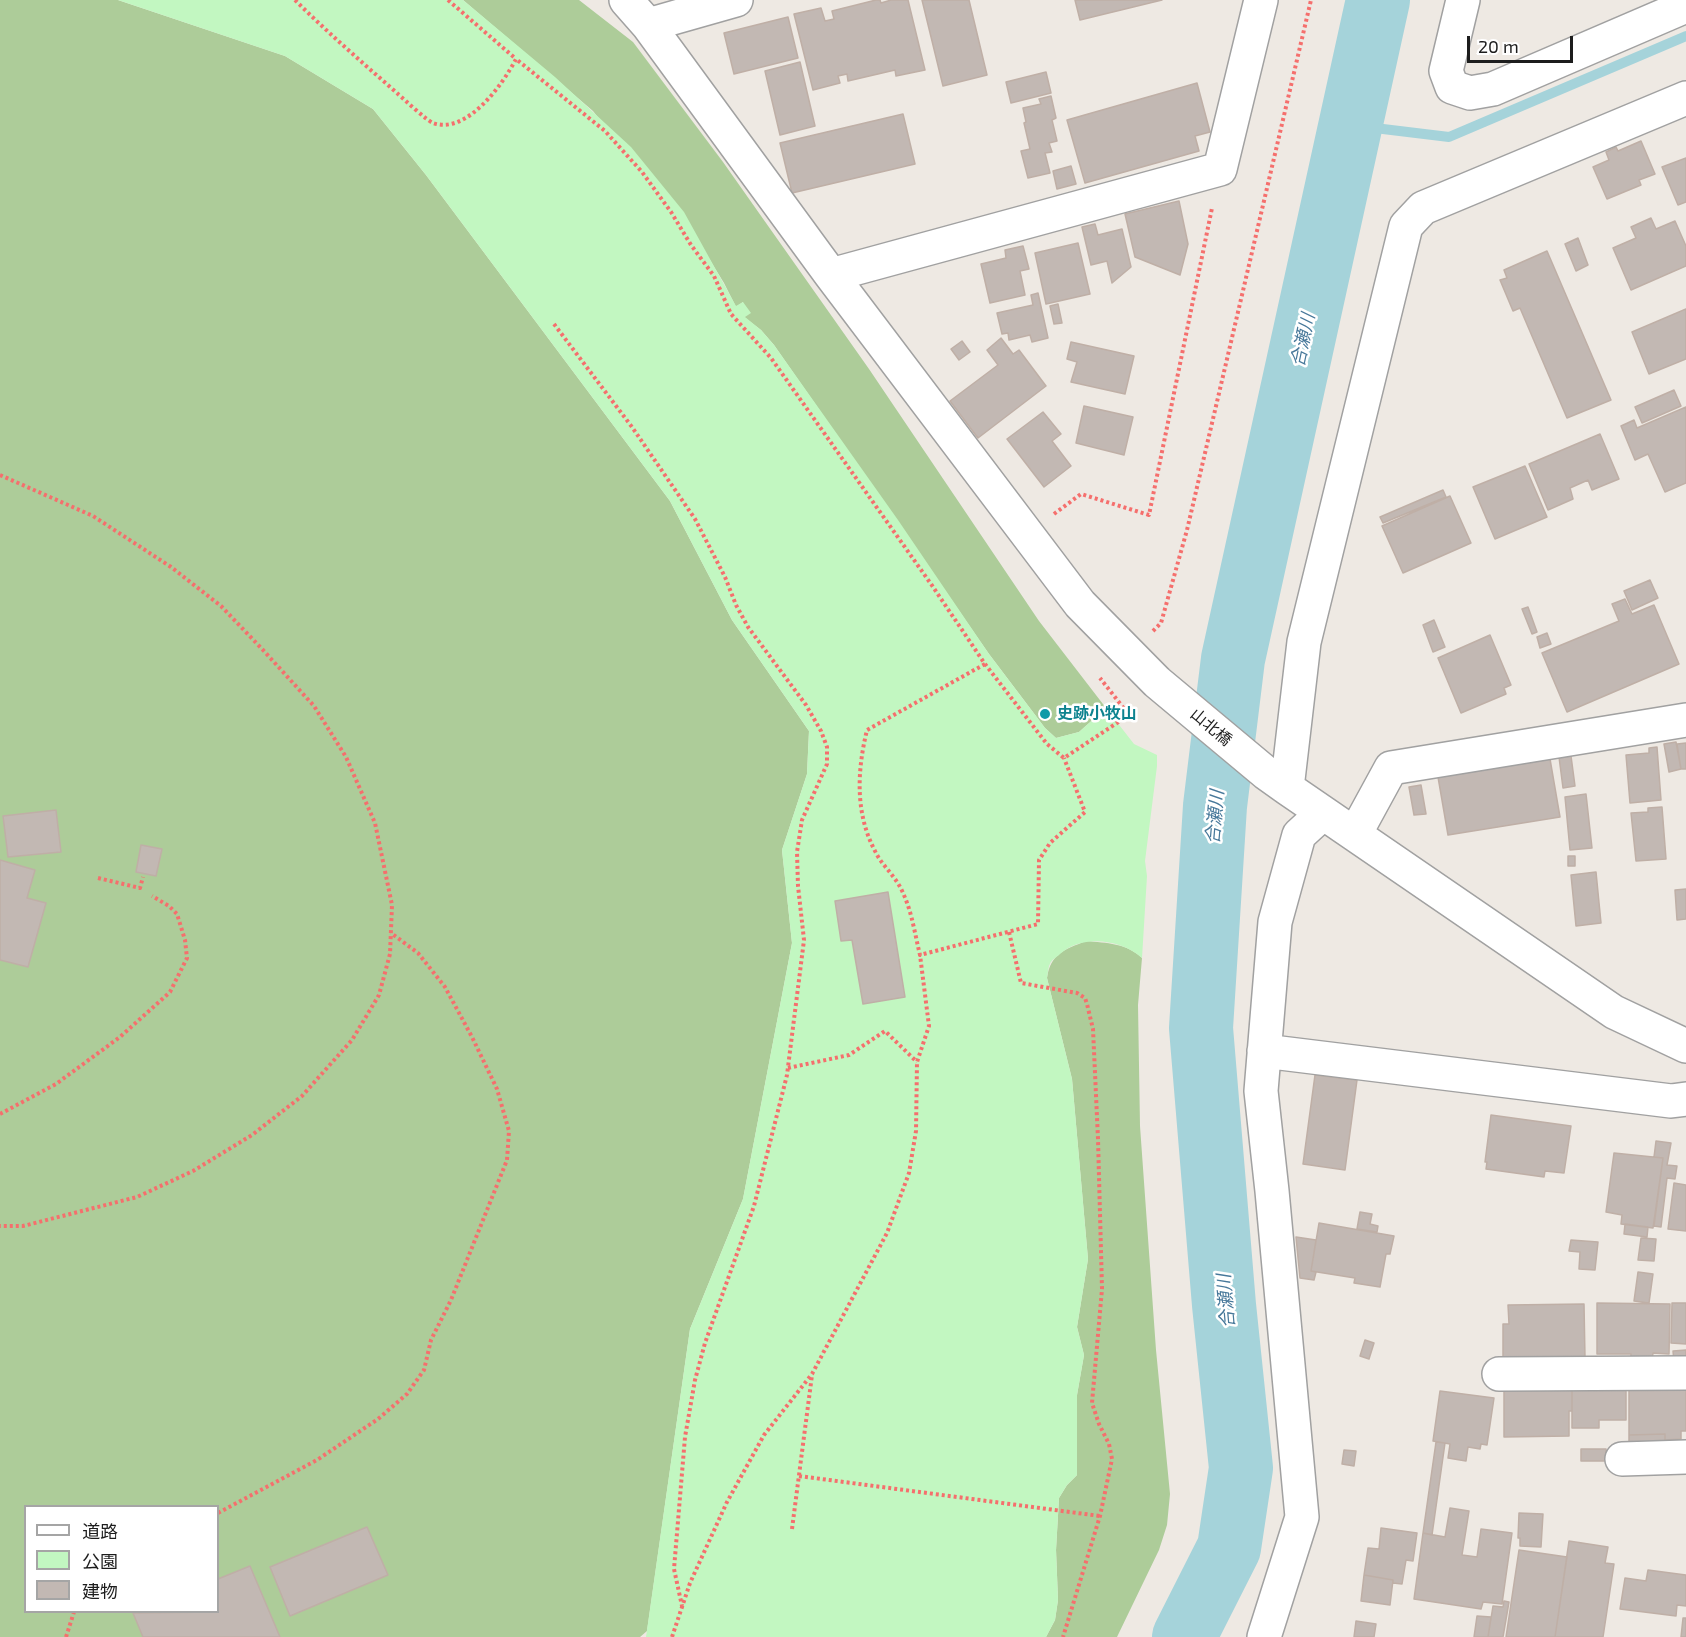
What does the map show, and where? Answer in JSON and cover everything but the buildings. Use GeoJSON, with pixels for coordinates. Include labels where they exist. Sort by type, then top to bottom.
{"type":"FeatureCollection","features":[{"type":"Feature","properties":{"kind":"street","name":"山北橋"},"geometry":{"type":"LineString","coordinates":[[626,0],[648,25],[831,275],[1080,604],[1157,682],[1276,780],[1323,813],[1614,1012],[1686,1046]]}},
{"type":"Feature","properties":{"kind":"street"},"geometry":{"type":"LineString","coordinates":[[648,25],[736,0]]}},
{"type":"Feature","properties":{"kind":"street"},"geometry":{"type":"LineString","coordinates":[[831,275],[1220,169],[1261,0]]}},
{"type":"Feature","properties":{"kind":"street"},"geometry":{"type":"LineString","coordinates":[[1464,0],[1446,71],[1452,87],[1470,93],[1493,89],[1686,6]]}},
{"type":"Feature","properties":{"kind":"street"},"geometry":{"type":"LineString","coordinates":[[1276,780],[1304,642],[1406,226],[1423,208],[1686,98]]}},
{"type":"Feature","properties":{"kind":"street"},"geometry":{"type":"LineString","coordinates":[[1355,834],[1391,768],[1686,720]]}},
{"type":"Feature","properties":{"kind":"street"},"geometry":{"type":"LineString","coordinates":[[1264,1637],[1302,1517],[1261,1091],[1275,922],[1299,835],[1323,813]]}},
{"type":"Feature","properties":{"kind":"street"},"geometry":{"type":"LineString","coordinates":[[1264,1051],[1671,1101],[1686,1099]]}},
{"type":"Feature","properties":{"kind":"street"},"geometry":{"type":"LineString","coordinates":[[1499,1374],[1686,1373]]}},
{"type":"Feature","properties":{"kind":"street"},"geometry":{"type":"LineString","coordinates":[[1622,1459],[1686,1457]]}},
{"type":"Feature","properties":{"kind":"path"},"geometry":{"type":"LineString","coordinates":[[295,0],[371,71],[433,123],[452,123],[470,115],[487,101],[505,80],[516,60]]}},
{"type":"Feature","properties":{"kind":"path"},"geometry":{"type":"LineString","coordinates":[[448,0],[516,60],[605,131],[642,172],[714,276],[731,314],[771,358],[985,664],[1047,744],[1064,758],[1085,812],[1050,843],[1039,861],[1038,924],[920,955]]}},
{"type":"Feature","properties":{"kind":"path"},"geometry":{"type":"LineString","coordinates":[[1156,639],[1150,634],[1161,623],[1187,530],[1311,0]]}},
{"type":"Feature","properties":{"kind":"path"},"geometry":{"type":"LineString","coordinates":[[1049,517],[1081,494],[1149,515],[1220,169]]}},
{"type":"Feature","properties":{"kind":"path"},"geometry":{"type":"LineString","coordinates":[[554,324],[632,427],[695,519],[748,627],[806,705],[821,731],[826,747],[827,764],[802,820],[798,852],[798,886],[804,940],[788,1068],[754,1206],[705,1343],[695,1380],[685,1437],[674,1569],[682,1606]]}},
{"type":"Feature","properties":{"kind":"path"},"geometry":{"type":"LineString","coordinates":[[0,475],[93,516],[171,567],[221,606],[314,706],[346,757],[375,823],[392,905],[390,954],[379,995],[352,1040],[302,1096],[252,1135],[193,1171],[137,1197],[23,1226],[0,1226]]}},
{"type":"Feature","properties":{"kind":"path"},"geometry":{"type":"LineString","coordinates":[[672,1637],[690,1583],[732,1492],[764,1435],[812,1374],[886,1233],[909,1173],[916,1131],[917,1062],[929,1026],[920,955],[904,894],[893,874],[876,853],[866,831],[859,801],[867,730],[985,664]]}},
{"type":"Feature","properties":{"kind":"path"},"geometry":{"type":"LineString","coordinates":[[1064,758],[1129,715],[1093,669]]}},
{"type":"Feature","properties":{"kind":"path"},"geometry":{"type":"LineString","coordinates":[[99,878],[140,888],[143,877]]}},
{"type":"Feature","properties":{"kind":"path"},"geometry":{"type":"LineString","coordinates":[[0,1114],[56,1084],[120,1037],[170,992],[187,958],[185,940],[177,914],[153,896]]}},
{"type":"Feature","properties":{"kind":"path"},"geometry":{"type":"LineString","coordinates":[[1009,932],[1021,983],[1077,993],[1084,998],[1093,1029],[1102,1289],[1092,1403],[1109,1444],[1112,1459],[1100,1516],[1063,1637]]}},
{"type":"Feature","properties":{"kind":"path"},"geometry":{"type":"LineString","coordinates":[[219,1512],[317,1460],[378,1419],[407,1394],[424,1370],[430,1340],[451,1300],[507,1160],[510,1131],[497,1089],[472,1037],[445,987],[418,953],[391,933]]}},
{"type":"Feature","properties":{"kind":"path"},"geometry":{"type":"LineString","coordinates":[[788,1068],[849,1055],[885,1031],[917,1062]]}},
{"type":"Feature","properties":{"kind":"path"},"geometry":{"type":"LineString","coordinates":[[792,1529],[812,1374]]}},
{"type":"Feature","properties":{"kind":"path"},"geometry":{"type":"LineString","coordinates":[[799,1476],[1100,1516]]}},
{"type":"Feature","properties":{"kind":"path"},"geometry":{"type":"LineString","coordinates":[[66,1637],[73,1613]]}},
{"type":"Feature","properties":{"kind":"green space"},"geometry":{"type":"Polygon","coordinates":[[[0,0],[118,0],[285,56],[373,109],[426,175],[670,501],[732,620],[809,731],[807,774],[782,850],[792,943],[743,1199],[690,1329],[647,1631],[640,1637],[0,1637],[0,0]]]}},
{"type":"Feature","properties":{"kind":"green space"},"geometry":{"type":"Polygon","coordinates":[[[118,0],[463,0],[555,77],[631,147],[684,212],[736,306],[743,302],[751,313],[745,317],[774,345],[898,520],[989,654],[1045,728],[1056,738],[1079,732],[1106,708],[1134,744],[1157,755],[1145,861],[1147,876],[1142,958],[1113,943],[1090,941],[1069,948],[1060,954],[1052,961],[1047,978],[1072,1079],[1088,1259],[1077,1327],[1084,1355],[1077,1395],[1077,1475],[1059,1498],[1056,1550],[1058,1600],[1055,1620],[1046,1637],[646,1637],[690,1329],[743,1199],[792,943],[782,850],[807,774],[809,731],[732,620],[670,501],[426,175],[373,109],[285,56],[118,0]]]}},
{"type":"Feature","properties":{"kind":"green space"},"geometry":{"type":"Polygon","coordinates":[[[463,0],[579,0],[633,42],[723,162],[869,369],[1039,621],[1106,708],[1079,732],[1056,738],[1045,728],[989,654],[774,345],[761,330],[744,317],[743,302],[736,307],[708,257],[593,111],[463,0]]]}},
{"type":"Feature","properties":{"kind":"green space"},"geometry":{"type":"Polygon","coordinates":[[[1086,941],[1123,947],[1142,958],[1138,1005],[1140,1126],[1156,1350],[1170,1494],[1167,1525],[1159,1550],[1117,1637],[1046,1637],[1055,1620],[1058,1600],[1056,1550],[1059,1498],[1077,1475],[1077,1395],[1084,1355],[1077,1327],[1088,1259],[1072,1079],[1047,978],[1055,958],[1065,950],[1086,941]]]}},
{"type":"Feature","properties":{"kind":"waterway","name":"合瀬川"},"geometry":{"type":"LineString","coordinates":[[1184,1637],[1229,1548],[1241,1468],[1224,1305],[1201,1028],[1215,806],[1233,659],[1378,0]]}},
{"type":"Feature","properties":{"kind":"waterway"},"geometry":{"type":"LineString","coordinates":[[1350,125],[1449,137],[1686,36]]}},
{"type":"Feature","properties":{"kind":"place","name":"史跡小牧山"},"geometry":{"type":"Point","coordinates":[1045,714]}}]}
